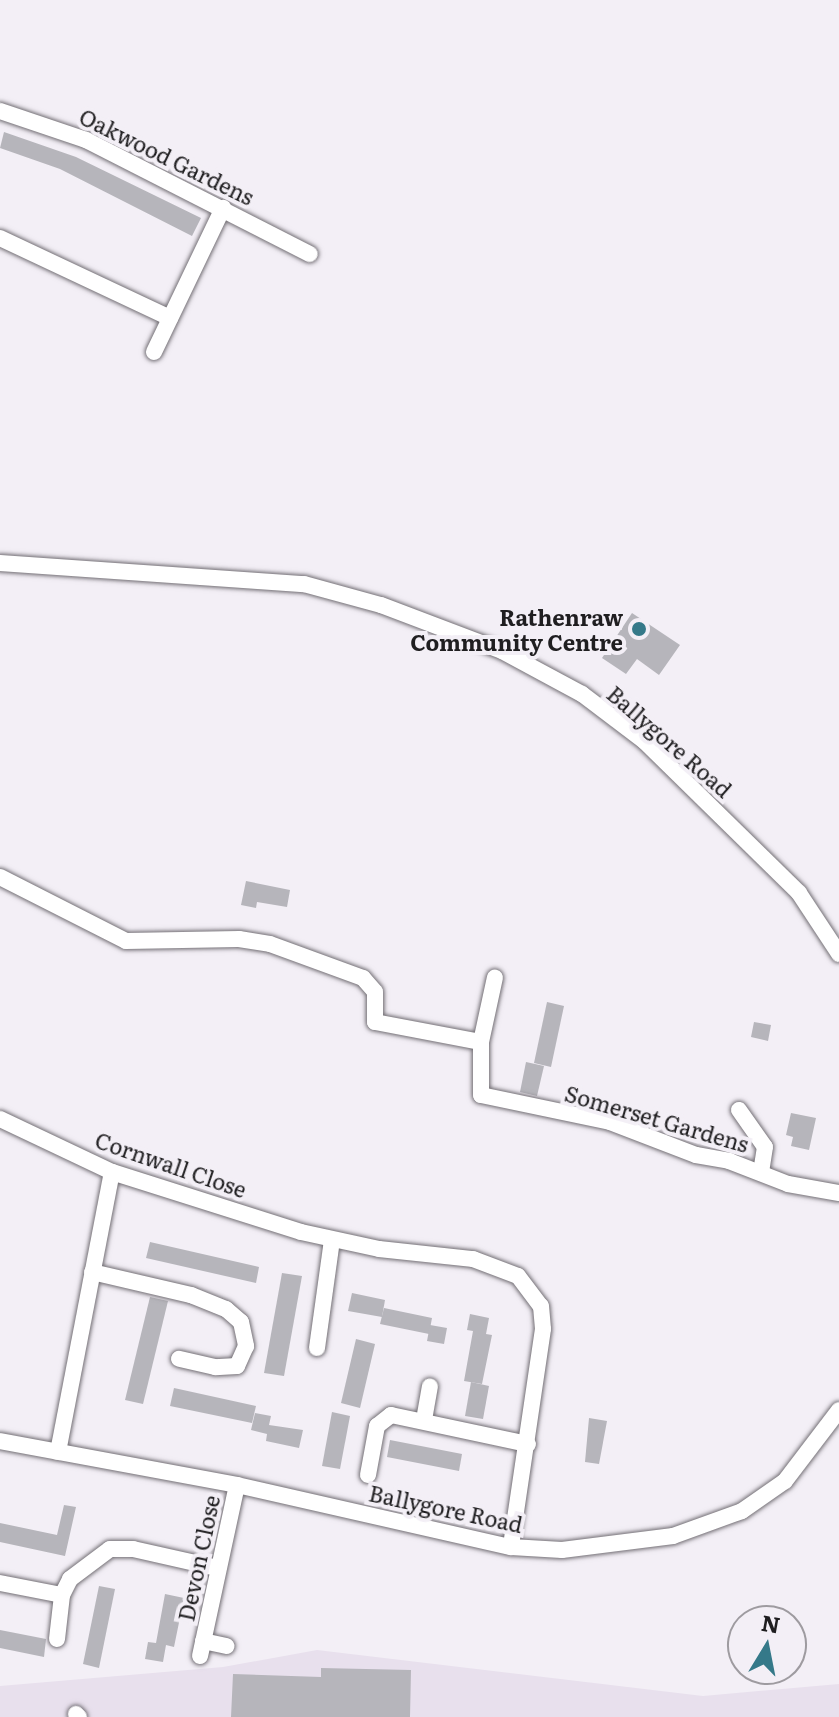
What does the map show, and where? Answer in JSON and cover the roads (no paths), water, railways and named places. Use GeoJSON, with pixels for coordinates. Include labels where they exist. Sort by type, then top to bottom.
{"type":"FeatureCollection","features":[{"type":"Feature","properties":{"kind":"street","name":"Oakwood Gardens"},"geometry":{"type":"LineString","coordinates":[[0,111],[52,125],[310,254]]}},
{"type":"Feature","properties":{"kind":"street"},"geometry":{"type":"LineString","coordinates":[[154,352],[223,208]]}},
{"type":"Feature","properties":{"kind":"street"},"geometry":{"type":"LineString","coordinates":[[0,238],[170,318]]}},
{"type":"Feature","properties":{"kind":"street","name":"Ballygore Road"},"geometry":{"type":"LineString","coordinates":[[0,563],[304,584],[381,605],[502,651],[582,694],[644,741],[799,893],[839,954]]}},
{"type":"Feature","properties":{"kind":"street"},"geometry":{"type":"LineString","coordinates":[[0,877],[126,941],[239,939],[270,944],[368,980],[375,992],[375,1022],[481,1042],[495,977]]}},
{"type":"Feature","properties":{"kind":"street","name":"Somerset Gardens"},"geometry":{"type":"LineString","coordinates":[[481,1042],[481,1095],[610,1122],[696,1155],[761,1171],[788,1184],[839,1193]]}},
{"type":"Feature","properties":{"kind":"street"},"geometry":{"type":"LineString","coordinates":[[739,1110],[765,1147],[761,1171]]}},
{"type":"Feature","properties":{"kind":"street","name":"Cornwall Close"},"geometry":{"type":"LineString","coordinates":[[0,1119],[112,1172],[332,1240],[490,1262],[532,1290],[541,1306],[543,1329],[511,1547]]}},
{"type":"Feature","properties":{"kind":"street"},"geometry":{"type":"LineString","coordinates":[[58,1452],[112,1172]]}},
{"type":"Feature","properties":{"kind":"street"},"geometry":{"type":"LineString","coordinates":[[317,1348],[332,1240]]}},
{"type":"Feature","properties":{"kind":"street"},"geometry":{"type":"LineString","coordinates":[[92,1272],[191,1295],[226,1309],[241,1322],[246,1346],[237,1366],[215,1367],[179,1359]]}},
{"type":"Feature","properties":{"kind":"street"},"geometry":{"type":"LineString","coordinates":[[424,1420],[430,1387]]}},
{"type":"Feature","properties":{"kind":"street","name":"Ballygore Road"},"geometry":{"type":"LineString","coordinates":[[0,1441],[237,1485],[511,1547],[624,1544],[673,1536],[729,1517],[785,1481],[839,1410]]}},
{"type":"Feature","properties":{"kind":"street"},"geometry":{"type":"LineString","coordinates":[[368,1475],[383,1418],[424,1420],[528,1444]]}},
{"type":"Feature","properties":{"kind":"street","name":"Devon Close"},"geometry":{"type":"LineString","coordinates":[[226,1646],[202,1648],[237,1485]]}},
{"type":"Feature","properties":{"kind":"street"},"geometry":{"type":"LineString","coordinates":[[57,1639],[62,1595],[87,1562],[110,1549],[133,1549],[217,1568]]}},
{"type":"Feature","properties":{"kind":"street"},"geometry":{"type":"LineString","coordinates":[[0,1583],[62,1595]]}},
{"type":"Feature","properties":{"kind":"place","name":"Rathenraw Community Centre"},"geometry":{"type":"Point","coordinates":[639,629]}}]}
